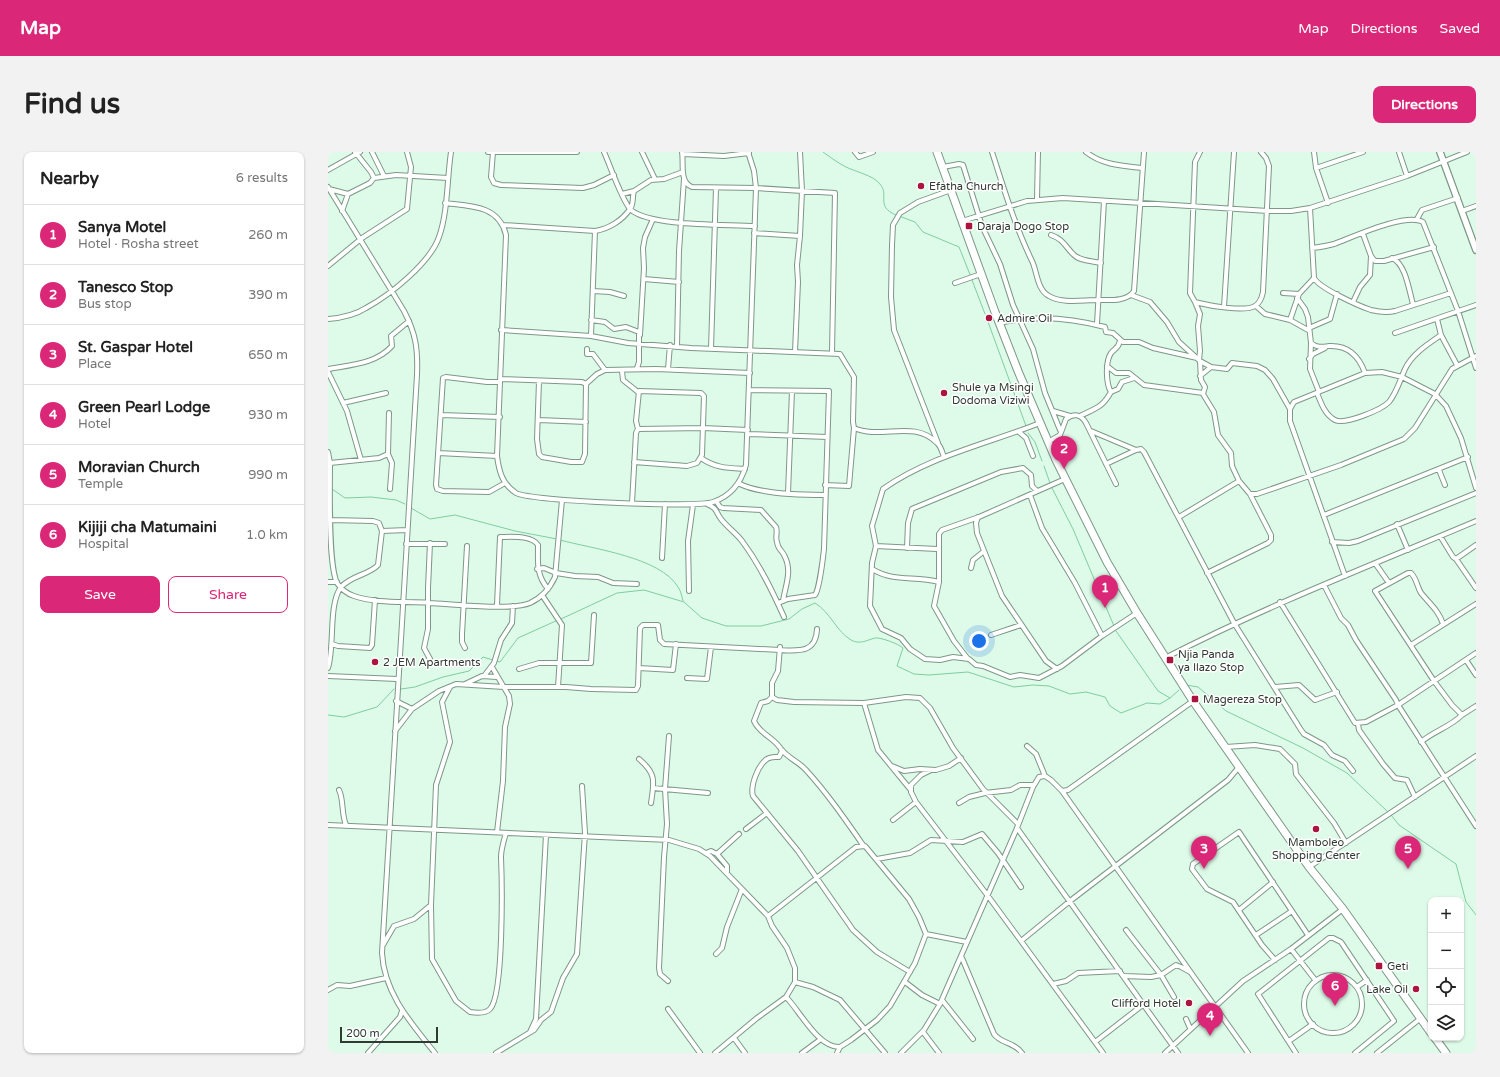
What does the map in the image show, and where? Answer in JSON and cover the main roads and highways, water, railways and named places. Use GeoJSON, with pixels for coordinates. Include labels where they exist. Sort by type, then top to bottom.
{"type":"FeatureCollection","features":[{"type":"Feature","properties":{"kind":"highway"},"geometry":{"type":"LineString","coordinates":[[937,152],[979,274],[1040,423],[1065,479],[1099,547],[1137,614],[1193,701],[1309,867],[1343,909],[1428,1028]]}},
{"type":"Feature","properties":{"kind":"highway"},"geometry":{"type":"LineString","coordinates":[[1437,1041],[1446,1053]]}},
{"type":"Feature","properties":{"kind":"waterway"},"geometry":{"type":"LineString","coordinates":[[823,152],[850,169],[876,180],[884,192],[884,204],[886,208],[889,212],[896,215]]}},
{"type":"Feature","properties":{"kind":"waterway"},"geometry":{"type":"LineString","coordinates":[[899,216],[915,222],[923,232],[959,247],[971,277]]}},
{"type":"Feature","properties":{"kind":"waterway"},"geometry":{"type":"LineString","coordinates":[[972,280],[985,314]]}},
{"type":"Feature","properties":{"kind":"waterway"},"geometry":{"type":"LineString","coordinates":[[987,319],[1026,426]]}},
{"type":"Feature","properties":{"kind":"waterway"},"geometry":{"type":"LineString","coordinates":[[1028,433],[1035,442],[1042,461]]}},
{"type":"Feature","properties":{"kind":"waterway"},"geometry":{"type":"LineString","coordinates":[[1044,466],[1050,483]]}},
{"type":"Feature","properties":{"kind":"waterway"},"geometry":{"type":"LineString","coordinates":[[1052,488],[1073,529],[1114,626]]}},
{"type":"Feature","properties":{"kind":"waterway"},"geometry":{"type":"LineString","coordinates":[[332,489],[345,498],[371,497],[396,500],[405,504]]}},
{"type":"Feature","properties":{"kind":"waterway"},"geometry":{"type":"LineString","coordinates":[[411,508],[430,519],[455,515],[515,531],[557,539]]}},
{"type":"Feature","properties":{"kind":"waterway"},"geometry":{"type":"LineString","coordinates":[[560,540],[625,556],[657,568],[669,577],[678,587],[683,601]]}},
{"type":"Feature","properties":{"kind":"waterway"},"geometry":{"type":"LineString","coordinates":[[561,619],[617,593],[644,590],[684,602],[702,618],[726,626],[761,626],[789,619],[802,609],[815,603],[821,607],[841,632],[851,640],[860,642],[877,638],[901,646],[903,648],[897,666],[914,674],[929,675],[968,672],[1014,687],[1033,685],[1049,686],[1070,694],[1086,692],[1105,697],[1110,706],[1121,713],[1147,703],[1160,704],[1170,698]]}},
{"type":"Feature","properties":{"kind":"waterway"},"geometry":{"type":"LineString","coordinates":[[496,661],[500,662],[518,638],[558,620]]}},
{"type":"Feature","properties":{"kind":"waterway"},"geometry":{"type":"LineString","coordinates":[[1116,631],[1158,691],[1170,698],[1179,690]]}},
{"type":"Feature","properties":{"kind":"waterway"},"geometry":{"type":"LineString","coordinates":[[401,689],[415,687],[443,677],[469,671],[483,657],[493,660]]}},
{"type":"Feature","properties":{"kind":"waterway"},"geometry":{"type":"LineString","coordinates":[[1186,685],[1198,687],[1226,711],[1303,748],[1347,773],[1389,813]]}},
{"type":"Feature","properties":{"kind":"waterway"},"geometry":{"type":"LineString","coordinates":[[328,715],[344,717],[377,707],[394,689]]}},
{"type":"Feature","properties":{"kind":"waterway"},"geometry":{"type":"LineString","coordinates":[[1391,815],[1399,825],[1456,864],[1466,902],[1476,915]]}},
{"type":"Feature","properties":{"kind":"place","name":"Efatha Church"},"geometry":{"type":"Point","coordinates":[921,186]}},
{"type":"Feature","properties":{"kind":"place","name":"Daraja Dogo Stop"},"geometry":{"type":"Point","coordinates":[969,226]}},
{"type":"Feature","properties":{"kind":"place","name":"Admire Oil"},"geometry":{"type":"Point","coordinates":[989,318]}},
{"type":"Feature","properties":{"kind":"place","name":"Shule ya Msingi Dodoma Viziwi"},"geometry":{"type":"Point","coordinates":[944,393]}},
{"type":"Feature","properties":{"kind":"place","name":"Tanesco Stop"},"geometry":{"type":"Point","coordinates":[1064,469]}},
{"type":"Feature","properties":{"kind":"place","name":"Sanya Motel"},"geometry":{"type":"Point","coordinates":[1105,608]}},
{"type":"Feature","properties":{"kind":"place","name":"Njia Panda ya Ilazo Stop"},"geometry":{"type":"Point","coordinates":[1170,660]}},
{"type":"Feature","properties":{"kind":"place","name":"2 JEM Apartments"},"geometry":{"type":"Point","coordinates":[375,662]}},
{"type":"Feature","properties":{"kind":"place","name":"Magereza Stop"},"geometry":{"type":"Point","coordinates":[1195,699]}},
{"type":"Feature","properties":{"kind":"place","name":"Mamboleo Shopping Center"},"geometry":{"type":"Point","coordinates":[1316,829]}},
{"type":"Feature","properties":{"kind":"place","name":"St. Gaspar Hotel"},"geometry":{"type":"Point","coordinates":[1204,869]}},
{"type":"Feature","properties":{"kind":"place","name":"Moravian Church"},"geometry":{"type":"Point","coordinates":[1408,869]}},
{"type":"Feature","properties":{"kind":"place","name":"Geti"},"geometry":{"type":"Point","coordinates":[1379,966]}},
{"type":"Feature","properties":{"kind":"place","name":"Lake Oil"},"geometry":{"type":"Point","coordinates":[1416,989]}},
{"type":"Feature","properties":{"kind":"place","name":"Clifford Hotel"},"geometry":{"type":"Point","coordinates":[1189,1003]}},
{"type":"Feature","properties":{"kind":"place","name":"Kijiji cha Matumaini"},"geometry":{"type":"Point","coordinates":[1335,1006]}},
{"type":"Feature","properties":{"kind":"place","name":"Green Pearl Lodge"},"geometry":{"type":"Point","coordinates":[1210,1036]}}]}
